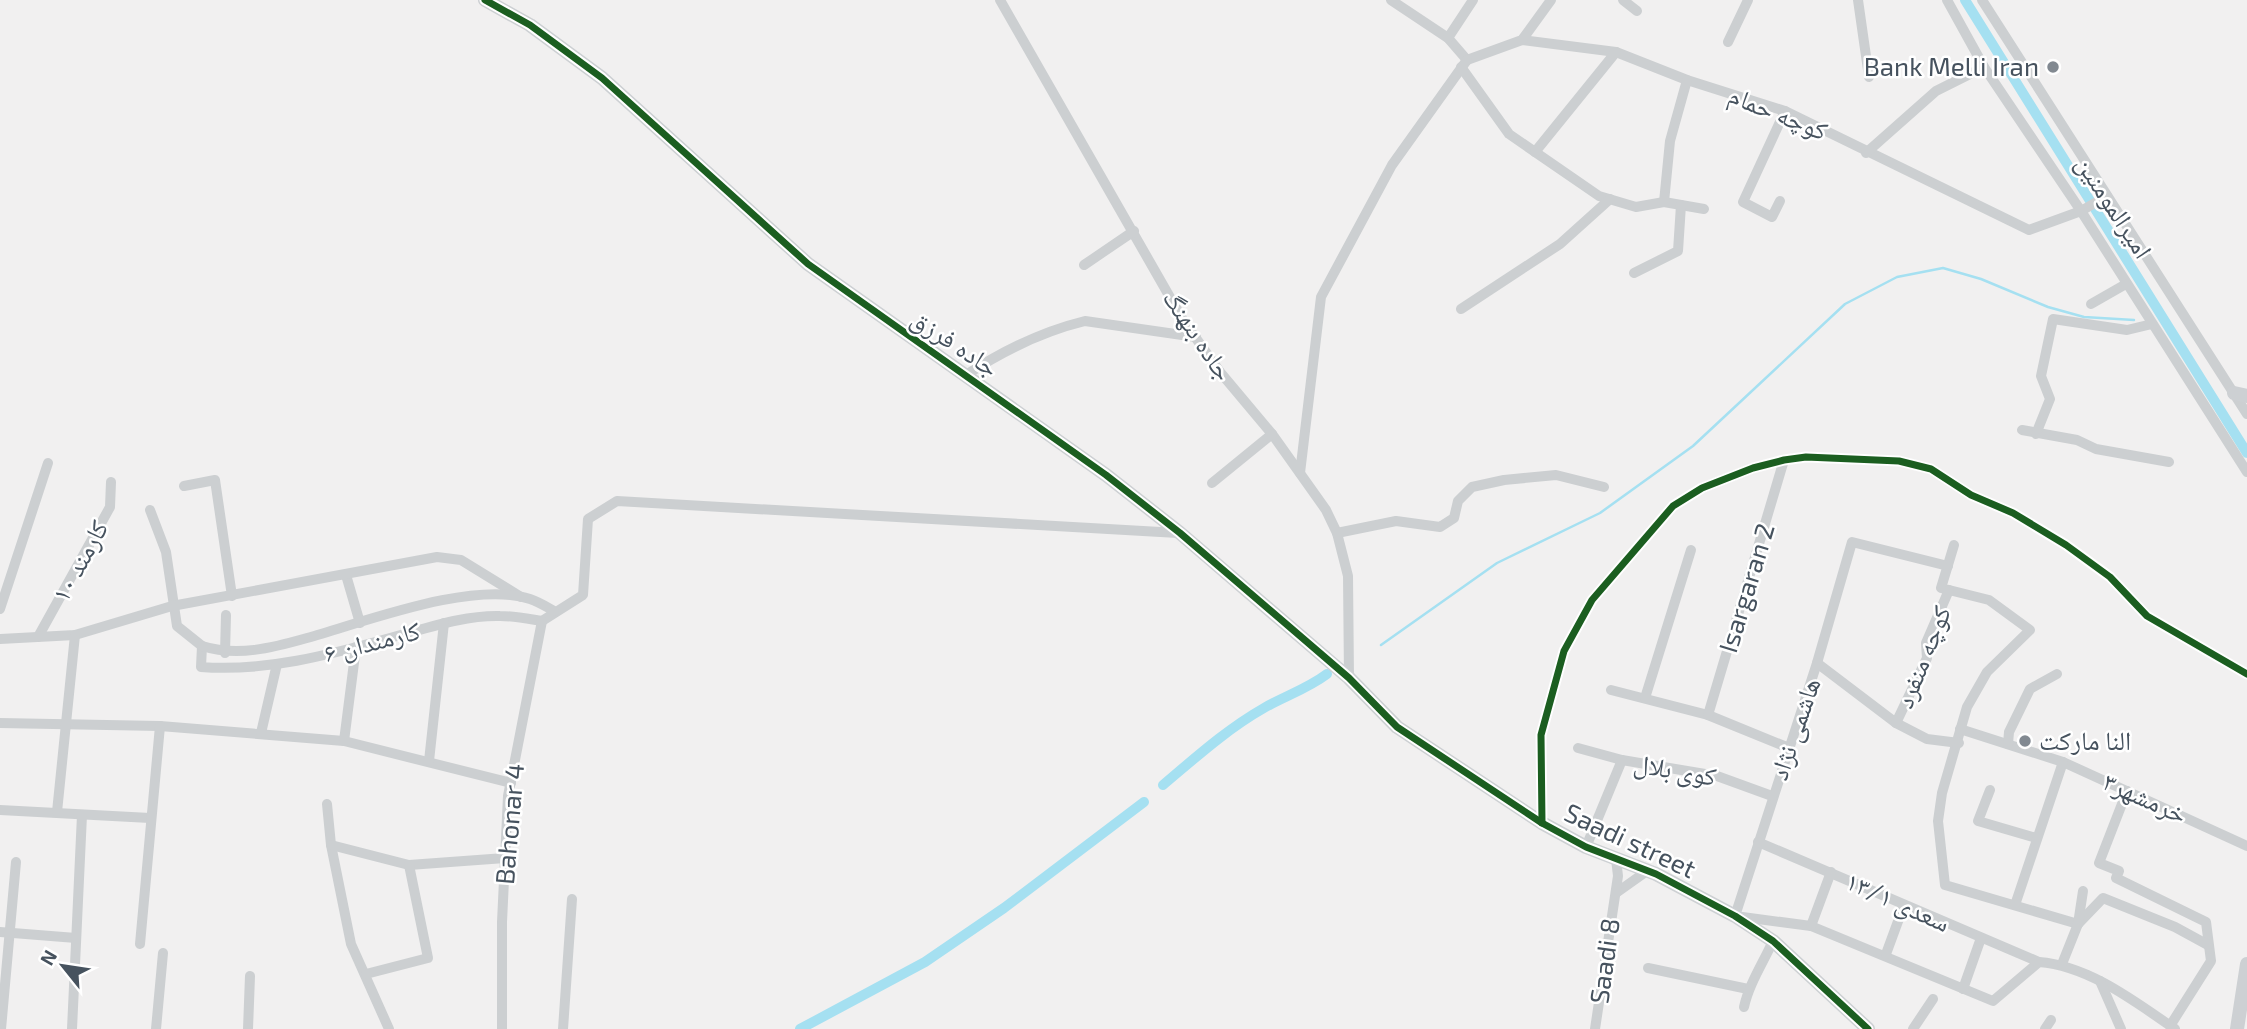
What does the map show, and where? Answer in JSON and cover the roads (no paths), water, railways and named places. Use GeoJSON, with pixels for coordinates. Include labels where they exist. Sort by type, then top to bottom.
{"type":"FeatureCollection","features":[{"type":"Feature","properties":{"kind":"street","name":"جاده فرزق"},"geometry":{"type":"LineString","coordinates":[[485,0],[530,25],[602,78],[808,264],[883,320],[966,374],[1106,475],[1180,533],[1349,678],[1397,727]]}},
{"type":"Feature","properties":{"kind":"street","name":"جاده بنهنگ"},"geometry":{"type":"LineString","coordinates":[[1000,0],[1196,337],[1220,372],[1272,433],[1337,533],[1348,576],[1349,678]]}},
{"type":"Feature","properties":{"kind":"street"},"geometry":{"type":"LineString","coordinates":[[1391,0],[1448,38],[1509,134],[1599,196],[1636,207],[1664,202],[1704,209]]}},
{"type":"Feature","properties":{"kind":"street"},"geometry":{"type":"LineString","coordinates":[[1448,38],[1473,0]]}},
{"type":"Feature","properties":{"kind":"street"},"geometry":{"type":"LineString","coordinates":[[1300,473],[1321,297],[1392,165],[1464,64],[1522,40],[1551,0]]}},
{"type":"Feature","properties":{"kind":"street"},"geometry":{"type":"LineString","coordinates":[[1623,0],[1637,11]]}},
{"type":"Feature","properties":{"kind":"street"},"geometry":{"type":"LineString","coordinates":[[1728,42],[1748,0]]}},
{"type":"Feature","properties":{"kind":"street"},"geometry":{"type":"LineString","coordinates":[[1858,0],[1869,77]]}},
{"type":"Feature","properties":{"kind":"street"},"geometry":{"type":"LineString","coordinates":[[1947,0],[1984,67],[2081,211],[2247,472]]}},
{"type":"Feature","properties":{"kind":"street","name":"امیرالمومنین"},"geometry":{"type":"LineString","coordinates":[[1982,0],[2107,196],[2240,395],[2247,414]]}},
{"type":"Feature","properties":{"kind":"street","name":"کوچه حمام"},"geometry":{"type":"LineString","coordinates":[[1522,40],[1616,52],[1687,80],[1785,111],[1866,153],[2029,230],[2081,211]]}},
{"type":"Feature","properties":{"kind":"street"},"geometry":{"type":"LineString","coordinates":[[1535,152],[1616,52]]}},
{"type":"Feature","properties":{"kind":"street"},"geometry":{"type":"LineString","coordinates":[[1866,153],[1936,91],[1984,67]]}},
{"type":"Feature","properties":{"kind":"street"},"geometry":{"type":"LineString","coordinates":[[1664,202],[1670,141],[1687,80]]}},
{"type":"Feature","properties":{"kind":"street"},"geometry":{"type":"LineString","coordinates":[[1780,201],[1772,217],[1742,202],[1785,111]]}},
{"type":"Feature","properties":{"kind":"street"},"geometry":{"type":"LineString","coordinates":[[2081,211],[2107,196]]}},
{"type":"Feature","properties":{"kind":"street"},"geometry":{"type":"LineString","coordinates":[[1461,309],[1560,244],[1610,199]]}},
{"type":"Feature","properties":{"kind":"street"},"geometry":{"type":"LineString","coordinates":[[1634,273],[1678,251],[1681,205]]}},
{"type":"Feature","properties":{"kind":"street"},"geometry":{"type":"LineString","coordinates":[[1084,265],[1134,231]]}},
{"type":"Feature","properties":{"kind":"street"},"geometry":{"type":"LineString","coordinates":[[2091,304],[2126,284]]}},
{"type":"Feature","properties":{"kind":"street"},"geometry":{"type":"LineString","coordinates":[[2036,434],[2050,399],[2041,376],[2053,319],[2127,330],[2152,324]]}},
{"type":"Feature","properties":{"kind":"street"},"geometry":{"type":"LineString","coordinates":[[966,374],[996,357],[1068,325],[1085,321],[1196,337]]}},
{"type":"Feature","properties":{"kind":"street"},"geometry":{"type":"LineString","coordinates":[[2022,430],[2077,440],[2096,449],[2169,462]]}},
{"type":"Feature","properties":{"kind":"street"},"geometry":{"type":"LineString","coordinates":[[1212,483],[1272,433]]}},
{"type":"Feature","properties":{"kind":"street"},"geometry":{"type":"LineString","coordinates":[[1542,822],[1541,735],[1564,651],[1592,600],[1673,506],[1685,497],[1753,468],[1784,460],[1806,457],[1899,461],[1931,469],[1971,495],[2013,513],[2066,545],[2110,577],[2154,621],[2247,674]]}},
{"type":"Feature","properties":{"kind":"street","name":"Isargaran 2"},"geometry":{"type":"LineString","coordinates":[[1708,715],[1784,460]]}},
{"type":"Feature","properties":{"kind":"street"},"geometry":{"type":"LineString","coordinates":[[0,609],[48,463]]}},
{"type":"Feature","properties":{"kind":"street"},"geometry":{"type":"LineString","coordinates":[[1337,533],[1396,521],[1440,527],[1454,518],[1458,501],[1472,487],[1504,480],[1556,475],[1604,487]]}},
{"type":"Feature","properties":{"kind":"street"},"geometry":{"type":"LineString","coordinates":[[184,486],[215,480],[232,596]]}},
{"type":"Feature","properties":{"kind":"street","name":"کارمند ۱۰"},"geometry":{"type":"LineString","coordinates":[[38,637],[110,507],[111,482]]}},
{"type":"Feature","properties":{"kind":"street"},"geometry":{"type":"LineString","coordinates":[[542,621],[583,595],[588,519],[617,501],[1180,533]]}},
{"type":"Feature","properties":{"kind":"street"},"geometry":{"type":"LineString","coordinates":[[150,510],[166,552],[177,626],[202,646],[225,653],[277,646],[459,597],[503,594],[521,597]]}},
{"type":"Feature","properties":{"kind":"street","name":"هاشمی نژاد"},"geometry":{"type":"LineString","coordinates":[[1735,916],[1817,663],[1852,542],[1948,566]]}},
{"type":"Feature","properties":{"kind":"street","name":"کوچه منفرد"},"geometry":{"type":"LineString","coordinates":[[1896,723],[1927,658],[1926,643],[1945,589],[1954,545]]}},
{"type":"Feature","properties":{"kind":"street"},"geometry":{"type":"LineString","coordinates":[[1645,698],[1691,550]]}},
{"type":"Feature","properties":{"kind":"street"},"geometry":{"type":"LineString","coordinates":[[0,639],[75,635],[172,606],[437,557],[461,560],[521,597],[554,611]]}},
{"type":"Feature","properties":{"kind":"street"},"geometry":{"type":"LineString","coordinates":[[346,575],[360,623]]}},
{"type":"Feature","properties":{"kind":"street"},"geometry":{"type":"LineString","coordinates":[[1945,589],[1996,604],[2030,630],[1987,672],[1967,707],[1959,743],[1942,793],[1938,821],[1945,885],[2078,924]]}},
{"type":"Feature","properties":{"kind":"street"},"geometry":{"type":"LineString","coordinates":[[225,653],[226,615]]}},
{"type":"Feature","properties":{"kind":"street","name":"کارمندان ۶"},"geometry":{"type":"LineString","coordinates":[[202,646],[201,667],[227,669],[277,664],[356,647],[444,623],[499,615],[542,621]]}},
{"type":"Feature","properties":{"kind":"street","name":"Bahonar 4"},"geometry":{"type":"LineString","coordinates":[[502,1029],[505,858],[511,783],[542,621]]}},
{"type":"Feature","properties":{"kind":"street"},"geometry":{"type":"LineString","coordinates":[[429,761],[444,623]]}},
{"type":"Feature","properties":{"kind":"street"},"geometry":{"type":"LineString","coordinates":[[57,813],[75,635]]}},
{"type":"Feature","properties":{"kind":"street"},"geometry":{"type":"LineString","coordinates":[[344,741],[356,647]]}},
{"type":"Feature","properties":{"kind":"street"},"geometry":{"type":"LineString","coordinates":[[1817,663],[1896,723],[1927,739],[1959,743]]}},
{"type":"Feature","properties":{"kind":"street"},"geometry":{"type":"LineString","coordinates":[[261,733],[277,664]]}},
{"type":"Feature","properties":{"kind":"street"},"geometry":{"type":"LineString","coordinates":[[2008,744],[2009,732],[2031,689],[2057,674]]}},
{"type":"Feature","properties":{"kind":"street"},"geometry":{"type":"LineString","coordinates":[[1611,690],[1708,715],[1789,748]]}},
{"type":"Feature","properties":{"kind":"street"},"geometry":{"type":"LineString","coordinates":[[0,723],[160,726],[344,741],[511,783]]}},
{"type":"Feature","properties":{"kind":"street"},"geometry":{"type":"LineString","coordinates":[[140,944],[160,726]]}},
{"type":"Feature","properties":{"kind":"street","name":"Saadi street"},"geometry":{"type":"LineString","coordinates":[[1397,727],[1542,822],[1586,846],[1647,871],[1735,916],[1773,941],[1868,1029]]}},
{"type":"Feature","properties":{"kind":"street","name":"خرمشهر۳"},"geometry":{"type":"LineString","coordinates":[[1960,729],[2063,762],[2247,846]]}},
{"type":"Feature","properties":{"kind":"street","name":"کوی بلال"},"geometry":{"type":"LineString","coordinates":[[1578,748],[1622,760],[1717,776],[1772,796]]}},
{"type":"Feature","properties":{"kind":"street"},"geometry":{"type":"LineString","coordinates":[[1586,846],[1622,760]]}},
{"type":"Feature","properties":{"kind":"street"},"geometry":{"type":"LineString","coordinates":[[2015,905],[2063,762]]}},
{"type":"Feature","properties":{"kind":"street"},"geometry":{"type":"LineString","coordinates":[[1990,790],[1978,821],[2036,838]]}},
{"type":"Feature","properties":{"kind":"street"},"geometry":{"type":"LineString","coordinates":[[2127,791],[2099,863],[2119,871],[2116,878],[2206,922],[2211,961],[2173,1027]]}},
{"type":"Feature","properties":{"kind":"street"},"geometry":{"type":"LineString","coordinates":[[327,804],[331,845],[351,944],[389,1029]]}},
{"type":"Feature","properties":{"kind":"street"},"geometry":{"type":"LineString","coordinates":[[0,810],[150,818]]}},
{"type":"Feature","properties":{"kind":"street"},"geometry":{"type":"LineString","coordinates":[[72,1029],[82,814]]}},
{"type":"Feature","properties":{"kind":"street","name":"سعدی ۱۳/۱"},"geometry":{"type":"LineString","coordinates":[[1758,842],[2039,962],[2063,964],[2100,981],[2173,1027]]}},
{"type":"Feature","properties":{"kind":"street"},"geometry":{"type":"LineString","coordinates":[[331,845],[409,865],[505,858]]}},
{"type":"Feature","properties":{"kind":"street","name":"Saadi 8"},"geometry":{"type":"LineString","coordinates":[[1595,1029],[1616,893],[1616,859]]}},
{"type":"Feature","properties":{"kind":"street"},"geometry":{"type":"LineString","coordinates":[[1,1029],[12,933],[16,862]]}},
{"type":"Feature","properties":{"kind":"street"},"geometry":{"type":"LineString","coordinates":[[366,974],[428,958],[409,865]]}},
{"type":"Feature","properties":{"kind":"street","name":"Saadi 8"},"geometry":{"type":"LineString","coordinates":[[1616,893],[1647,871]]}},
{"type":"Feature","properties":{"kind":"street"},"geometry":{"type":"LineString","coordinates":[[1811,926],[1831,872]]}},
{"type":"Feature","properties":{"kind":"street"},"geometry":{"type":"LineString","coordinates":[[2063,964],[2078,924],[2083,891]]}},
{"type":"Feature","properties":{"kind":"street"},"geometry":{"type":"LineString","coordinates":[[2078,924],[2103,898],[2175,927],[2208,945]]}},
{"type":"Feature","properties":{"kind":"street"},"geometry":{"type":"LineString","coordinates":[[563,1029],[572,899]]}},
{"type":"Feature","properties":{"kind":"street"},"geometry":{"type":"LineString","coordinates":[[1886,954],[1904,905]]}},
{"type":"Feature","properties":{"kind":"street"},"geometry":{"type":"LineString","coordinates":[[1735,916],[1811,926],[1886,954],[1993,1001],[2039,962]]}},
{"type":"Feature","properties":{"kind":"street"},"geometry":{"type":"LineString","coordinates":[[0,932],[76,938]]}},
{"type":"Feature","properties":{"kind":"street"},"geometry":{"type":"LineString","coordinates":[[1964,989],[1982,938]]}},
{"type":"Feature","properties":{"kind":"street"},"geometry":{"type":"LineString","coordinates":[[1744,1007],[1748,989],[1760,971],[1773,941]]}},
{"type":"Feature","properties":{"kind":"street"},"geometry":{"type":"LineString","coordinates":[[156,1029],[163,953]]}},
{"type":"Feature","properties":{"kind":"street"},"geometry":{"type":"LineString","coordinates":[[2237,1029],[2247,964]]}},
{"type":"Feature","properties":{"kind":"street"},"geometry":{"type":"LineString","coordinates":[[1648,968],[1748,989]]}},
{"type":"Feature","properties":{"kind":"street"},"geometry":{"type":"LineString","coordinates":[[248,1029],[250,976]]}},
{"type":"Feature","properties":{"kind":"street"},"geometry":{"type":"LineString","coordinates":[[2100,981],[2121,1029]]}},
{"type":"Feature","properties":{"kind":"street"},"geometry":{"type":"LineString","coordinates":[[1913,1029],[1933,999]]}},
{"type":"Feature","properties":{"kind":"waterway"},"geometry":{"type":"LineString","coordinates":[[1965,0],[2247,453]]}},
{"type":"Feature","properties":{"kind":"waterway"},"geometry":{"type":"LineString","coordinates":[[1381,645],[1497,563],[1600,513],[1693,446],[1845,304],[1897,277],[1943,268],[1981,279],[2048,307],[2084,317],[2134,320]]}},
{"type":"Feature","properties":{"kind":"waterway"},"geometry":{"type":"LineString","coordinates":[[1163,785],[1237,725],[1327,674]]}},
{"type":"Feature","properties":{"kind":"waterway"},"geometry":{"type":"LineString","coordinates":[[800,1029],[925,962],[1004,908],[1144,802]]}},
{"type":"Feature","properties":{"kind":"place","name":"Bank Melli Iran"},"geometry":{"type":"Point","coordinates":[2053,67]}},
{"type":"Feature","properties":{"kind":"place","name":"النا مارکت"},"geometry":{"type":"Point","coordinates":[2025,741]}}]}
